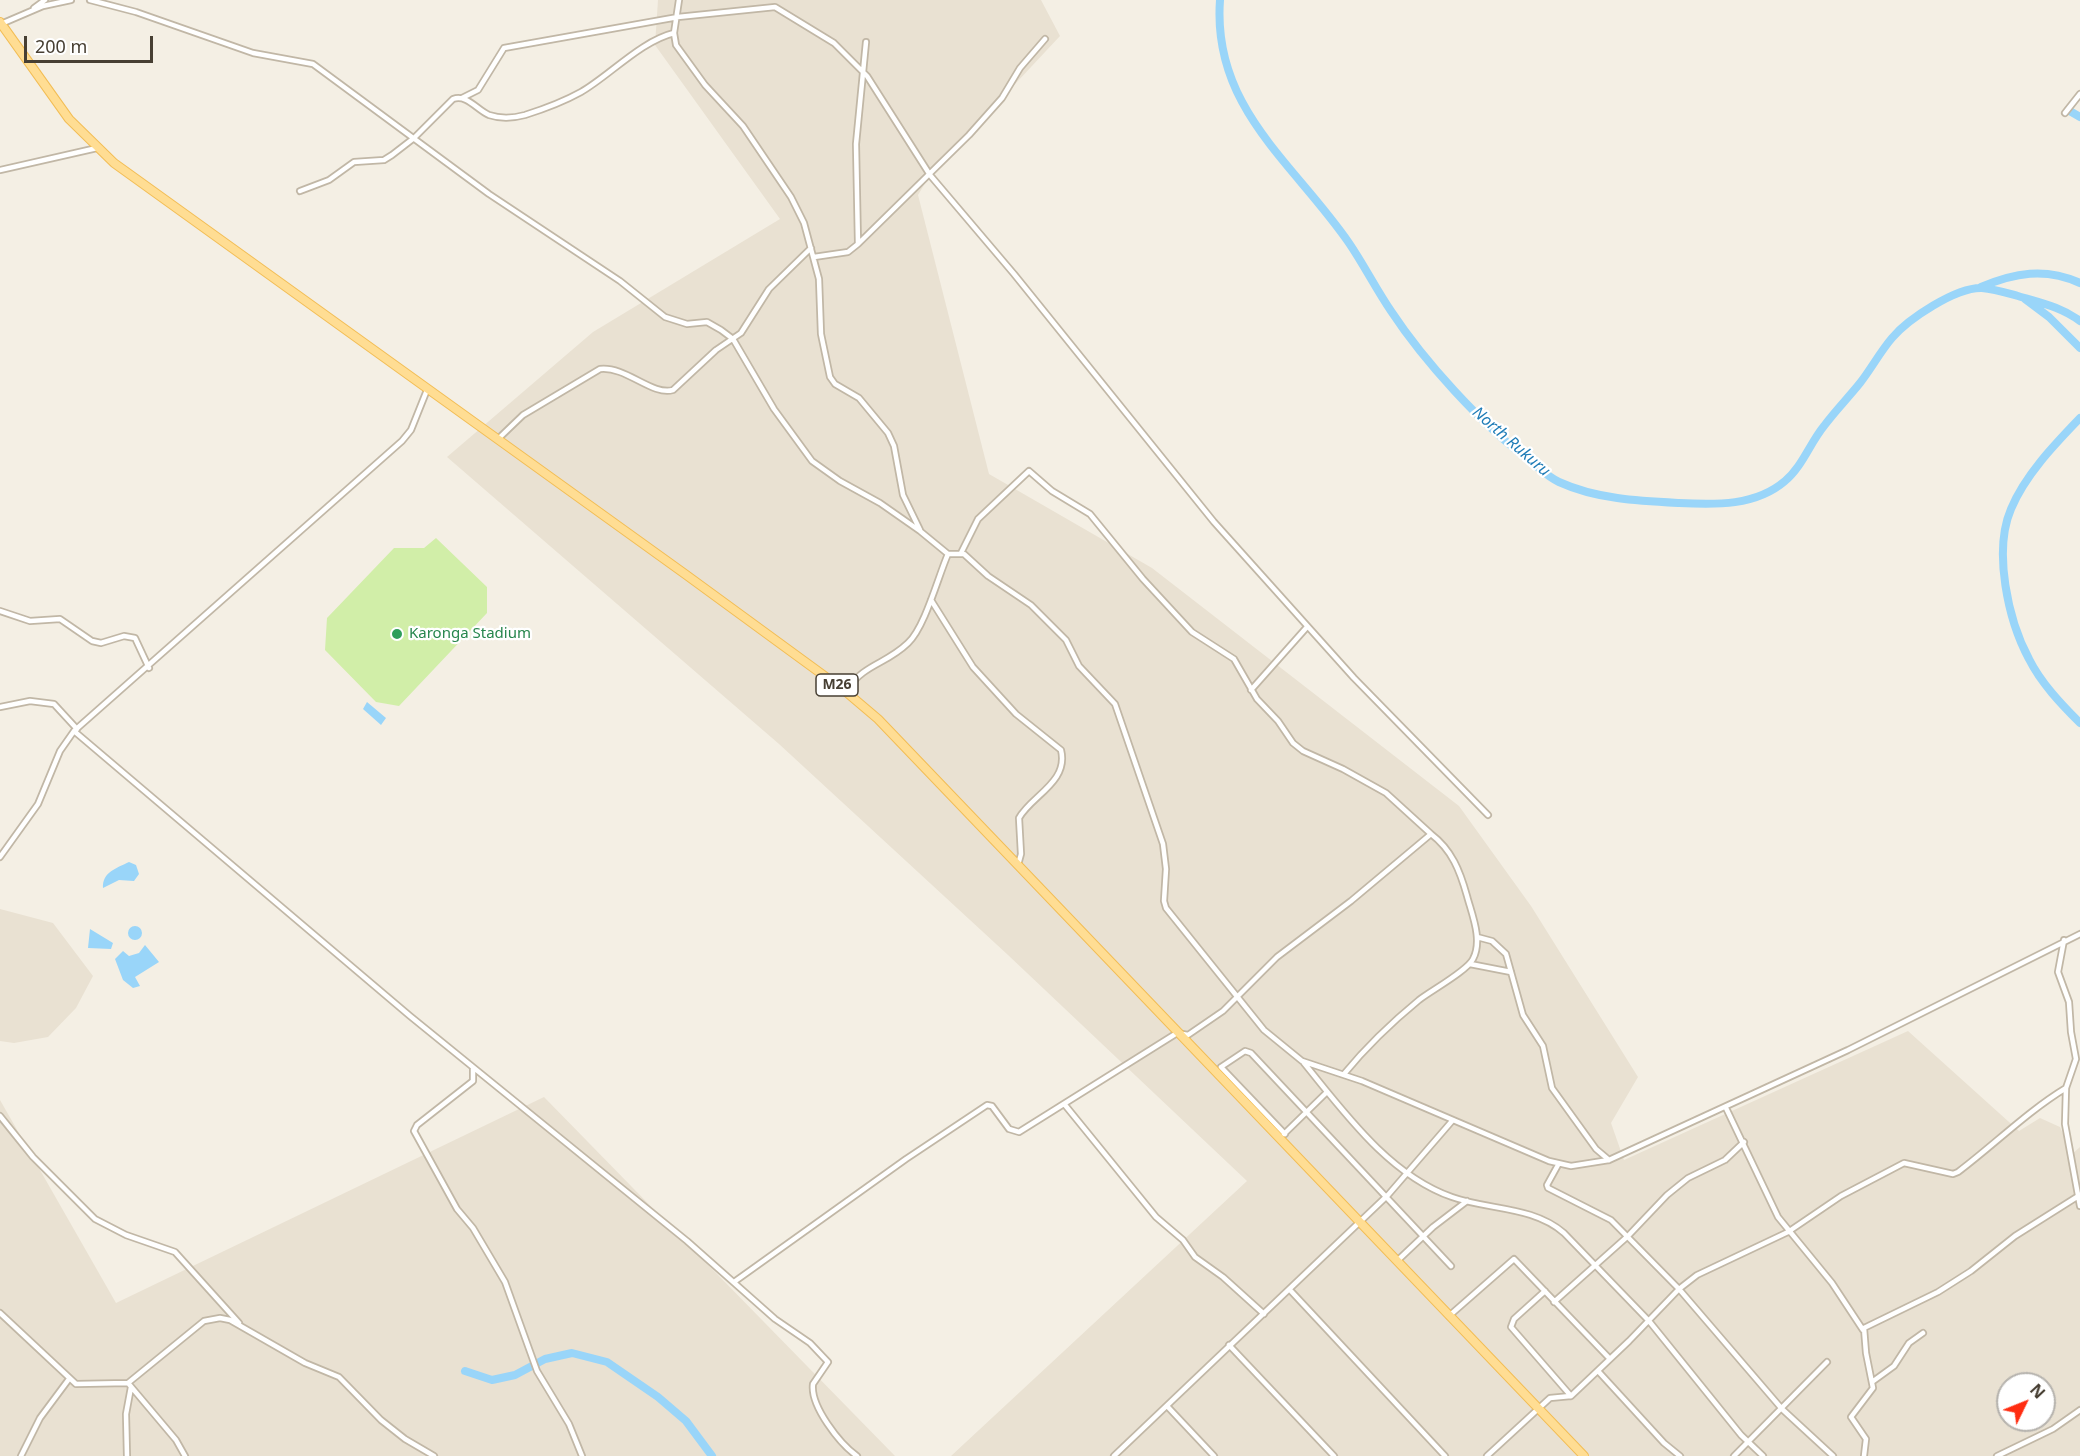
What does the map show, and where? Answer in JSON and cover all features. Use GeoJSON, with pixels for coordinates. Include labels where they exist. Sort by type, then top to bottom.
{"type":"FeatureCollection","features":[{"type":"Feature","properties":{"kind":"main road","name":"M26"},"geometry":{"type":"LineString","coordinates":[[1,23],[69,119],[97,148],[427,390],[845,691],[878,719],[1177,1033],[1282,1137],[1358,1223],[1584,1456]]}},
{"type":"Feature","properties":{"kind":"street"},"geometry":{"type":"LineString","coordinates":[[30,11],[45,0]]}},
{"type":"Feature","properties":{"kind":"street"},"geometry":{"type":"LineString","coordinates":[[1,23],[30,11],[71,0]]}},
{"type":"Feature","properties":{"kind":"street"},"geometry":{"type":"LineString","coordinates":[[90,0],[136,12],[254,52],[313,64],[525,219],[620,281],[665,317],[687,324],[707,321],[733,339],[774,409],[812,460],[840,481],[880,503],[948,554],[961,553],[994,580],[1026,600],[1066,640],[1079,666],[1115,704],[1163,844],[1166,869],[1164,901],[1166,908],[1271,1037],[1302,1061],[1327,1092],[1407,1174],[1451,1197],[1503,1207],[1549,1223],[1564,1233],[1649,1321],[1748,1443],[1763,1456]]}},
{"type":"Feature","properties":{"kind":"street"},"geometry":{"type":"LineString","coordinates":[[679,0],[674,33],[676,45],[705,85],[743,126],[791,197],[804,223],[819,279],[821,334],[830,378],[835,384],[859,398],[888,432],[894,446],[903,495],[920,531]]}},
{"type":"Feature","properties":{"kind":"street"},"geometry":{"type":"LineString","coordinates":[[300,191],[329,180],[354,162],[384,160],[414,138],[453,99],[462,98],[478,90],[504,48],[678,16],[776,7],[834,43],[863,72],[930,175],[1014,274],[1214,522],[1307,627],[1488,815]]}},
{"type":"Feature","properties":{"kind":"street"},"geometry":{"type":"LineString","coordinates":[[462,98],[491,116],[512,118],[524,115],[581,92],[628,57],[674,33]]}},
{"type":"Feature","properties":{"kind":"street"},"geometry":{"type":"LineString","coordinates":[[814,257],[848,252],[858,244],[930,175],[1002,98],[1020,69],[1045,39]]}},
{"type":"Feature","properties":{"kind":"street"},"geometry":{"type":"LineString","coordinates":[[858,244],[856,144],[866,42]]}},
{"type":"Feature","properties":{"kind":"street"},"geometry":{"type":"LineString","coordinates":[[2065,113],[2080,94]]}},
{"type":"Feature","properties":{"kind":"street"},"geometry":{"type":"LineString","coordinates":[[0,170],[97,148]]}},
{"type":"Feature","properties":{"kind":"street"},"geometry":{"type":"LineString","coordinates":[[498,439],[523,415],[591,373],[614,369],[669,392],[721,345],[733,339],[747,324],[769,289],[811,248]]}},
{"type":"Feature","properties":{"kind":"street"},"geometry":{"type":"LineString","coordinates":[[0,857],[38,804],[56,759],[75,730],[148,668],[402,441],[411,430],[427,390]]}},
{"type":"Feature","properties":{"kind":"street"},"geometry":{"type":"LineString","coordinates":[[961,553],[978,519],[1029,471],[1052,491],[1090,514],[1143,579],[1192,632],[1234,659],[1251,690],[1287,736],[1303,751],[1343,769],[1386,793],[1452,856],[1460,872],[1477,937],[1477,950],[1470,964],[1438,986],[1376,1036],[1344,1074]]}},
{"type":"Feature","properties":{"kind":"street"},"geometry":{"type":"LineString","coordinates":[[845,691],[862,671],[910,641],[931,600],[948,554]]}},
{"type":"Feature","properties":{"kind":"street"},"geometry":{"type":"LineString","coordinates":[[931,600],[974,667],[1016,714],[1046,736],[1062,753],[1058,774],[1049,788],[1019,818],[1021,854],[1018,865]]}},
{"type":"Feature","properties":{"kind":"street"},"geometry":{"type":"LineString","coordinates":[[0,611],[30,621],[60,619],[92,641],[101,643],[124,636],[135,638],[148,668]]}},
{"type":"Feature","properties":{"kind":"street"},"geometry":{"type":"LineString","coordinates":[[1251,690],[1307,627]]}},
{"type":"Feature","properties":{"kind":"street"},"geometry":{"type":"LineString","coordinates":[[0,707],[30,701],[54,704],[75,730],[473,1067],[828,1360],[812,1389],[824,1420],[844,1446],[857,1456]]}},
{"type":"Feature","properties":{"kind":"street"},"geometry":{"type":"LineString","coordinates":[[734,1282],[906,1159],[987,1105],[992,1106],[1015,1133],[1065,1105],[1177,1033],[1188,1035],[1220,1014],[1277,957],[1351,901],[1431,834]]}},
{"type":"Feature","properties":{"kind":"street"},"geometry":{"type":"LineString","coordinates":[[1302,1061],[1344,1074],[1558,1165],[1572,1166],[1609,1160],[1848,1050],[2080,934]]}},
{"type":"Feature","properties":{"kind":"street"},"geometry":{"type":"LineString","coordinates":[[1477,937],[1486,938],[1500,947],[1508,957],[1523,1015],[1543,1046],[1552,1088],[1596,1149],[1609,1160]]}},
{"type":"Feature","properties":{"kind":"street"},"geometry":{"type":"LineString","coordinates":[[2064,940],[2058,972],[2070,1002],[2071,1032],[2076,1059],[2066,1088],[2065,1124],[2080,1206]]}},
{"type":"Feature","properties":{"kind":"street"},"geometry":{"type":"LineString","coordinates":[[1470,964],[1511,972]]}},
{"type":"Feature","properties":{"kind":"street"},"geometry":{"type":"LineString","coordinates":[[1327,1092],[1306,1112],[1282,1137],[1221,1067],[1245,1051],[1251,1053],[1306,1112],[1388,1196],[1451,1266]]}},
{"type":"Feature","properties":{"kind":"street"},"geometry":{"type":"LineString","coordinates":[[473,1067],[473,1081],[417,1125],[414,1131],[457,1209],[473,1228],[506,1282],[537,1371],[569,1424],[582,1456]]}},
{"type":"Feature","properties":{"kind":"street"},"geometry":{"type":"LineString","coordinates":[[1487,1456],[1537,1408],[1556,1396],[1571,1396],[1679,1289],[1707,1270],[1788,1232],[1841,1196],[1904,1163],[1953,1174],[1958,1172],[2000,1141],[2043,1102],[2066,1088]]}},
{"type":"Feature","properties":{"kind":"street"},"geometry":{"type":"LineString","coordinates":[[1065,1105],[1156,1217],[1183,1240],[1195,1257],[1223,1277],[1264,1314]]}},
{"type":"Feature","properties":{"kind":"street"},"geometry":{"type":"LineString","coordinates":[[1726,1108],[1778,1217],[1832,1283],[1863,1330],[1872,1382],[1870,1393],[1851,1417],[1866,1439],[1864,1456]]}},
{"type":"Feature","properties":{"kind":"street"},"geometry":{"type":"LineString","coordinates":[[0,1116],[33,1157],[89,1214],[126,1235],[175,1252],[243,1328]]}},
{"type":"Feature","properties":{"kind":"street"},"geometry":{"type":"LineString","coordinates":[[1114,1456],[1388,1196],[1437,1134],[1452,1120]]}},
{"type":"Feature","properties":{"kind":"street"},"geometry":{"type":"LineString","coordinates":[[1554,1302],[1628,1236],[1666,1195],[1688,1178],[1725,1160],[1744,1142]]}},
{"type":"Feature","properties":{"kind":"street"},"geometry":{"type":"LineString","coordinates":[[1558,1165],[1547,1185],[1548,1188],[1606,1216],[1628,1236],[1679,1289],[1782,1409],[1833,1456]]}},
{"type":"Feature","properties":{"kind":"street"},"geometry":{"type":"LineString","coordinates":[[1863,1330],[1868,1325],[1938,1292],[1971,1271],[2014,1236],[2079,1195]]}},
{"type":"Feature","properties":{"kind":"street"},"geometry":{"type":"LineString","coordinates":[[1397,1261],[1433,1227],[1467,1201]]}},
{"type":"Feature","properties":{"kind":"street"},"geometry":{"type":"LineString","coordinates":[[1449,1316],[1511,1260],[1518,1261],[1554,1302],[1610,1359]]}},
{"type":"Feature","properties":{"kind":"street"},"geometry":{"type":"LineString","coordinates":[[1290,1290],[1445,1456]]}},
{"type":"Feature","properties":{"kind":"street"},"geometry":{"type":"LineString","coordinates":[[1545,1291],[1514,1320],[1511,1326],[1571,1396]]}},
{"type":"Feature","properties":{"kind":"street"},"geometry":{"type":"LineString","coordinates":[[0,1313],[69,1379],[84,1386],[129,1385],[204,1321],[220,1318],[230,1320],[305,1363],[339,1377],[381,1420],[405,1439],[434,1456]]}},
{"type":"Feature","properties":{"kind":"street"},"geometry":{"type":"LineString","coordinates":[[1872,1382],[1894,1366],[1909,1343],[1923,1333]]}},
{"type":"Feature","properties":{"kind":"street"},"geometry":{"type":"LineString","coordinates":[[1229,1346],[1334,1456]]}},
{"type":"Feature","properties":{"kind":"street"},"geometry":{"type":"LineString","coordinates":[[1734,1456],[1827,1362]]}},
{"type":"Feature","properties":{"kind":"street"},"geometry":{"type":"LineString","coordinates":[[1598,1371],[1664,1443],[1680,1456]]}},
{"type":"Feature","properties":{"kind":"street"},"geometry":{"type":"LineString","coordinates":[[21,1456],[40,1418],[69,1379]]}},
{"type":"Feature","properties":{"kind":"street"},"geometry":{"type":"LineString","coordinates":[[127,1456],[126,1414],[129,1385]]}},
{"type":"Feature","properties":{"kind":"street"},"geometry":{"type":"LineString","coordinates":[[129,1385],[176,1440],[185,1456]]}},
{"type":"Feature","properties":{"kind":"street"},"geometry":{"type":"LineString","coordinates":[[1167,1406],[1214,1456]]}},
{"type":"Feature","properties":{"kind":"street"},"geometry":{"type":"LineString","coordinates":[[1997,1456],[2053,1429],[2080,1410]]}},
{"type":"Feature","properties":{"kind":"shaded area"},"geometry":{"type":"Polygon","coordinates":[[[658,0],[1041,0],[1060,36],[930,175],[918,195],[989,474],[1152,568],[1459,806],[1531,906],[1638,1077],[1611,1123],[1624,1160],[1908,1031],[2019,1131],[2040,1118],[2060,1127],[2072,1154],[2080,1147],[2080,1456],[951,1456],[1247,1181],[1008,955],[779,744],[447,457],[593,332],[780,219],[655,45],[658,0]]]}},
{"type":"Feature","properties":{"kind":"shaded area"},"geometry":{"type":"Polygon","coordinates":[[[0,909],[53,923],[93,976],[76,1008],[48,1037],[14,1043],[0,1041],[0,909]]]}},
{"type":"Feature","properties":{"kind":"shaded area"},"geometry":{"type":"Polygon","coordinates":[[[544,1097],[895,1456],[0,1456],[0,1100],[116,1303],[544,1097]]]}},
{"type":"Feature","properties":{"kind":"green space","name":"Karonga Stadium"},"geometry":{"type":"Polygon","coordinates":[[[436,538],[487,587],[487,613],[399,706],[376,702],[325,650],[327,618],[394,548],[424,548],[436,538]]]}},
{"type":"Feature","properties":{"kind":"water"},"geometry":{"type":"Polygon","coordinates":[[[367,702],[386,718],[381,725],[363,709],[367,702]]]}},
{"type":"Feature","properties":{"kind":"water"},"geometry":{"type":"Polygon","coordinates":[[[129,862],[136,865],[139,874],[134,881],[119,880],[103,888],[108,874],[129,862]]]}},
{"type":"Feature","properties":{"kind":"water"},"geometry":{"type":"Polygon","coordinates":[[[132,926],[138,926],[142,933],[138,940],[132,940],[128,936],[128,930],[132,926]]]}},
{"type":"Feature","properties":{"kind":"water"},"geometry":{"type":"Polygon","coordinates":[[[90,929],[113,943],[111,949],[88,948],[90,929]]]}},
{"type":"Feature","properties":{"kind":"water"},"geometry":{"type":"Polygon","coordinates":[[[145,945],[159,962],[135,977],[140,986],[133,988],[123,980],[115,959],[123,951],[129,956],[139,953],[145,945]]]}},
{"type":"Feature","properties":{"kind":"waterway","name":"North Rukuru"},"geometry":{"type":"LineString","coordinates":[[1220,0],[1221,38],[1229,72],[1243,103],[1261,132],[1349,243],[1404,330],[1454,391],[1492,429],[1547,475],[1573,488],[1603,496],[1693,504],[1721,504],[1761,495],[1774,489],[1791,475],[1819,433],[1899,330],[1946,298],[1971,289],[1991,289],[2050,306],[2080,321]]}},
{"type":"Feature","properties":{"kind":"waterway"},"geometry":{"type":"LineString","coordinates":[[2068,110],[2080,117]]}},
{"type":"Feature","properties":{"kind":"waterway","name":"North Rukuru"},"geometry":{"type":"LineString","coordinates":[[1981,287],[2005,278],[2030,274],[2054,275],[2080,283]]}},
{"type":"Feature","properties":{"kind":"waterway","name":"North Rukuru"},"geometry":{"type":"LineString","coordinates":[[2025,299],[2049,317],[2080,348]]}},
{"type":"Feature","properties":{"kind":"waterway","name":"North Rukuru"},"geometry":{"type":"LineString","coordinates":[[2080,418],[2041,461],[2024,484],[2011,509],[2003,545],[2005,585],[2021,643],[2045,685],[2080,723]]}},
{"type":"Feature","properties":{"kind":"waterway"},"geometry":{"type":"LineString","coordinates":[[465,1371],[492,1380],[515,1375],[545,1359],[572,1353],[607,1362],[658,1397],[686,1421],[712,1456]]}},
{"type":"Feature","properties":{"kind":"place","name":"Karonga Stadium"},"geometry":{"type":"Point","coordinates":[397,634]}}]}
